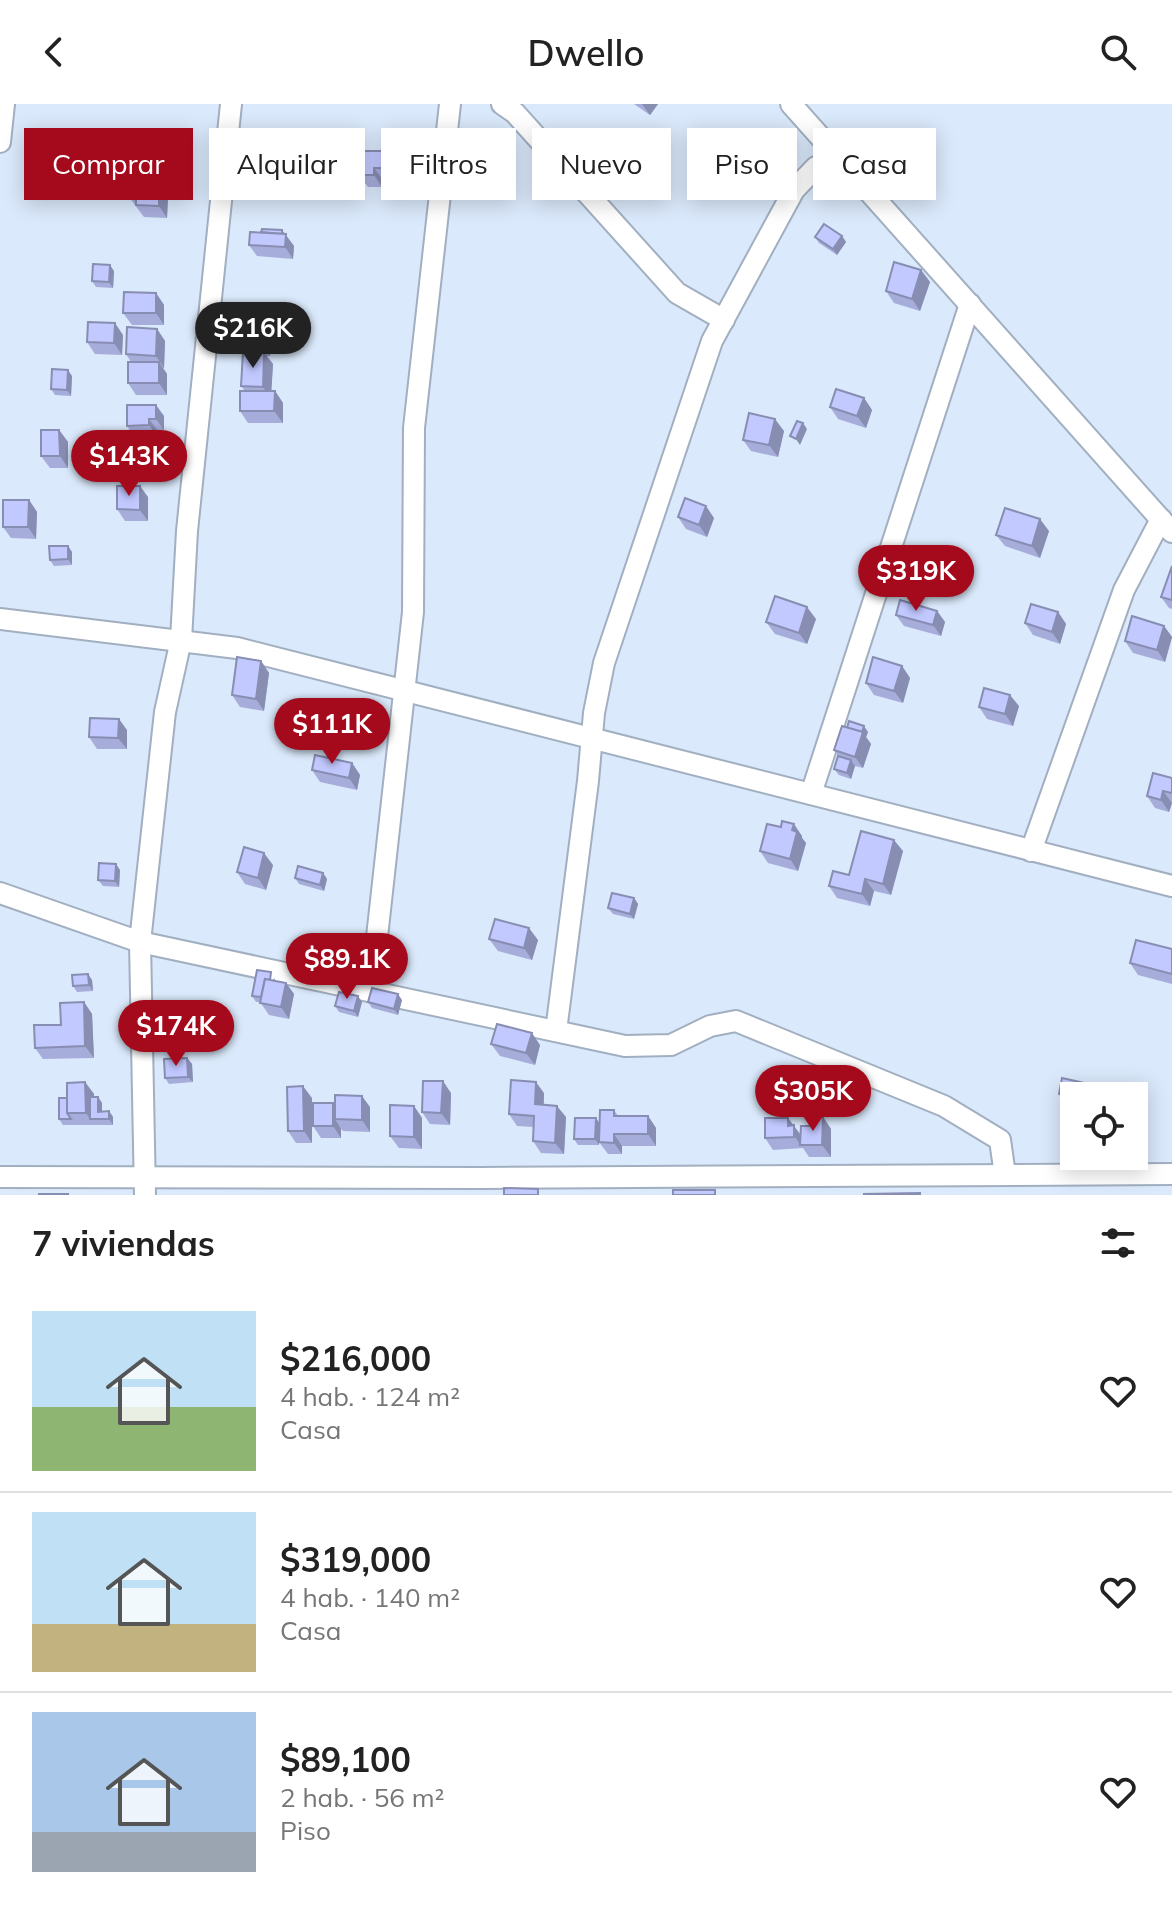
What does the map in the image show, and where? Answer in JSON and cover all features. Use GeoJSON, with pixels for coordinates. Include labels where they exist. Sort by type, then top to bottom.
{"type":"FeatureCollection","features":[{"type":"Feature","properties":{"kind":"street"},"geometry":{"type":"LineString","coordinates":[[0,142],[4,104]]}},
{"type":"Feature","properties":{"kind":"street"},"geometry":{"type":"LineString","coordinates":[[144,1186],[140,942],[165,712],[181,640],[187,531],[231,104]]}},
{"type":"Feature","properties":{"kind":"street"},"geometry":{"type":"LineString","coordinates":[[371,991],[413,612],[414,428],[450,104]]}},
{"type":"Feature","properties":{"kind":"street"},"geometry":{"type":"LineString","coordinates":[[502,104],[515,113],[677,293],[724,320]]}},
{"type":"Feature","properties":{"kind":"street"},"geometry":{"type":"LineString","coordinates":[[791,104],[813,128]]}},
{"type":"Feature","properties":{"kind":"street"},"geometry":{"type":"LineString","coordinates":[[556,1031],[604,663],[712,341],[794,190],[813,170]]}},
{"type":"Feature","properties":{"kind":"street"},"geometry":{"type":"LineString","coordinates":[[878,200],[1167,525],[1124,590],[1031,851]]}},
{"type":"Feature","properties":{"kind":"street"},"geometry":{"type":"LineString","coordinates":[[811,794],[970,304]]}},
{"type":"Feature","properties":{"kind":"street"},"geometry":{"type":"LineString","coordinates":[[0,619],[237,648],[1172,886]]}},
{"type":"Feature","properties":{"kind":"street"},"geometry":{"type":"LineString","coordinates":[[0,893],[140,942],[625,1046],[671,1045],[710,1026],[736,1021],[944,1106],[1000,1140],[1005,1175]]}},
{"type":"Feature","properties":{"kind":"street"},"geometry":{"type":"LineString","coordinates":[[0,1177],[144,1186],[481,1187],[824,1186],[1005,1175],[1172,1174]]}},
{"type":"Feature","properties":{"kind":"building"},"geometry":{"type":"Polygon","coordinates":[[[365,151],[381,151],[381,168],[374,168],[374,175],[365,175],[365,151]]]}},
{"type":"Feature","properties":{"kind":"building"},"geometry":{"type":"Polygon","coordinates":[[[136,200],[159,200],[159,206],[136,205],[136,200]]]}},
{"type":"Feature","properties":{"kind":"building"},"geometry":{"type":"Polygon","coordinates":[[[824,224],[842,236],[833,249],[815,237],[824,224]]]}},
{"type":"Feature","properties":{"kind":"building"},"geometry":{"type":"Polygon","coordinates":[[[262,229],[282,230],[282,234],[261,232],[262,229]]]}},
{"type":"Feature","properties":{"kind":"building"},"geometry":{"type":"Polygon","coordinates":[[[250,232],[286,234],[285,247],[249,245],[250,232]]]}},
{"type":"Feature","properties":{"kind":"building"},"geometry":{"type":"Polygon","coordinates":[[[894,262],[921,270],[912,299],[886,291],[894,262]]]}},
{"type":"Feature","properties":{"kind":"building"},"geometry":{"type":"Polygon","coordinates":[[[93,264],[110,265],[109,282],[92,281],[93,264]]]}},
{"type":"Feature","properties":{"kind":"building"},"geometry":{"type":"Polygon","coordinates":[[[124,292],[156,293],[156,313],[123,313],[124,292]]]}},
{"type":"Feature","properties":{"kind":"building"},"geometry":{"type":"Polygon","coordinates":[[[240,319],[273,320],[273,336],[240,336],[240,319]]]}},
{"type":"Feature","properties":{"kind":"building"},"geometry":{"type":"Polygon","coordinates":[[[88,322],[115,323],[114,343],[87,342],[88,322]]]}},
{"type":"Feature","properties":{"kind":"building"},"geometry":{"type":"Polygon","coordinates":[[[278,326],[286,326],[286,333],[277,333],[278,326]]]}},
{"type":"Feature","properties":{"kind":"building"},"geometry":{"type":"Polygon","coordinates":[[[127,327],[157,329],[156,356],[126,354],[127,327]]]}},
{"type":"Feature","properties":{"kind":"building"},"geometry":{"type":"Polygon","coordinates":[[[252,342],[266,342],[266,350],[252,350],[252,342]]]}},
{"type":"Feature","properties":{"kind":"building"},"geometry":{"type":"Polygon","coordinates":[[[243,352],[264,353],[263,387],[241,386],[243,352]]]}},
{"type":"Feature","properties":{"kind":"building"},"geometry":{"type":"Polygon","coordinates":[[[128,362],[159,362],[159,383],[128,383],[128,362]]]}},
{"type":"Feature","properties":{"kind":"building"},"geometry":{"type":"Polygon","coordinates":[[[52,369],[68,370],[67,390],[51,389],[52,369]]]}},
{"type":"Feature","properties":{"kind":"building"},"geometry":{"type":"Polygon","coordinates":[[[836,389],[864,398],[857,416],[830,407],[836,389]]]}},
{"type":"Feature","properties":{"kind":"building"},"geometry":{"type":"Polygon","coordinates":[[[240,391],[275,391],[274,411],[240,411],[240,391]]]}},
{"type":"Feature","properties":{"kind":"building"},"geometry":{"type":"Polygon","coordinates":[[[127,405],[156,405],[156,419],[149,419],[149,425],[127,426],[127,405]]]}},
{"type":"Feature","properties":{"kind":"building"},"geometry":{"type":"Polygon","coordinates":[[[749,413],[775,419],[769,445],[743,440],[749,413]]]}},
{"type":"Feature","properties":{"kind":"building"},"geometry":{"type":"Polygon","coordinates":[[[797,421],[803,423],[796,439],[790,436],[797,421]]]}},
{"type":"Feature","properties":{"kind":"building"},"geometry":{"type":"Polygon","coordinates":[[[41,430],[59,430],[60,456],[41,456],[41,430]]]}},
{"type":"Feature","properties":{"kind":"building"},"geometry":{"type":"Polygon","coordinates":[[[108,441],[121,441],[122,460],[109,460],[108,441]]]}},
{"type":"Feature","properties":{"kind":"building"},"geometry":{"type":"Polygon","coordinates":[[[137,445],[150,445],[151,467],[137,467],[137,445]]]}},
{"type":"Feature","properties":{"kind":"building"},"geometry":{"type":"Polygon","coordinates":[[[117,486],[140,486],[140,510],[117,509],[117,486]]]}},
{"type":"Feature","properties":{"kind":"building"},"geometry":{"type":"Polygon","coordinates":[[[685,498],[706,506],[699,525],[678,517],[685,498]]]}},
{"type":"Feature","properties":{"kind":"building"},"geometry":{"type":"Polygon","coordinates":[[[3,500],[29,500],[28,527],[3,527],[3,500]]]}},
{"type":"Feature","properties":{"kind":"building"},"geometry":{"type":"Polygon","coordinates":[[[1005,508],[1040,519],[1032,546],[996,535],[1005,508]]]}},
{"type":"Feature","properties":{"kind":"building"},"geometry":{"type":"Polygon","coordinates":[[[49,546],[68,546],[68,559],[50,560],[49,546]]]}},
{"type":"Feature","properties":{"kind":"building"},"geometry":{"type":"Polygon","coordinates":[[[1172,566],[1172,600],[1161,597],[1172,566]]]}},
{"type":"Feature","properties":{"kind":"building"},"geometry":{"type":"Polygon","coordinates":[[[775,596],[807,607],[799,633],[766,622],[775,596]]]}},
{"type":"Feature","properties":{"kind":"building"},"geometry":{"type":"Polygon","coordinates":[[[900,600],[937,611],[933,625],[896,615],[900,600]]]}},
{"type":"Feature","properties":{"kind":"building"},"geometry":{"type":"Polygon","coordinates":[[[1031,604],[1058,612],[1052,632],[1025,623],[1031,604]]]}},
{"type":"Feature","properties":{"kind":"building"},"geometry":{"type":"Polygon","coordinates":[[[1132,616],[1164,626],[1157,650],[1125,641],[1132,616]]]}},
{"type":"Feature","properties":{"kind":"building"},"geometry":{"type":"Polygon","coordinates":[[[237,657],[261,661],[256,699],[232,695],[237,657]]]}},
{"type":"Feature","properties":{"kind":"building"},"geometry":{"type":"Polygon","coordinates":[[[873,657],[902,666],[894,691],[866,683],[873,657]]]}},
{"type":"Feature","properties":{"kind":"building"},"geometry":{"type":"Polygon","coordinates":[[[984,688],[1010,695],[1005,714],[979,707],[984,688]]]}},
{"type":"Feature","properties":{"kind":"building"},"geometry":{"type":"Polygon","coordinates":[[[90,718],[119,719],[118,738],[89,737],[90,718]]]}},
{"type":"Feature","properties":{"kind":"building"},"geometry":{"type":"Polygon","coordinates":[[[849,721],[864,726],[862,732],[847,728],[849,721]]]}},
{"type":"Feature","properties":{"kind":"building"},"geometry":{"type":"Polygon","coordinates":[[[842,726],[863,732],[855,757],[834,750],[842,726]]]}},
{"type":"Feature","properties":{"kind":"building"},"geometry":{"type":"Polygon","coordinates":[[[315,755],[352,763],[349,778],[312,770],[315,755]]]}},
{"type":"Feature","properties":{"kind":"building"},"geometry":{"type":"Polygon","coordinates":[[[838,756],[851,760],[847,773],[834,769],[838,756]]]}},
{"type":"Feature","properties":{"kind":"building"},"geometry":{"type":"Polygon","coordinates":[[[1153,773],[1172,778],[1172,793],[1163,791],[1161,800],[1147,796],[1153,773]]]}},
{"type":"Feature","properties":{"kind":"building"},"geometry":{"type":"Polygon","coordinates":[[[782,821],[794,824],[792,830],[797,832],[790,859],[760,851],[767,824],[781,827],[782,821]]]}},
{"type":"Feature","properties":{"kind":"building"},"geometry":{"type":"Polygon","coordinates":[[[861,831],[894,840],[883,884],[865,879],[862,894],[829,886],[833,871],[849,875],[861,831]]]}},
{"type":"Feature","properties":{"kind":"building"},"geometry":{"type":"Polygon","coordinates":[[[244,847],[264,853],[258,878],[237,872],[244,847]]]}},
{"type":"Feature","properties":{"kind":"building"},"geometry":{"type":"Polygon","coordinates":[[[99,863],[116,864],[115,881],[98,880],[99,863]]]}},
{"type":"Feature","properties":{"kind":"building"},"geometry":{"type":"Polygon","coordinates":[[[298,866],[323,873],[320,885],[295,878],[298,866]]]}},
{"type":"Feature","properties":{"kind":"building"},"geometry":{"type":"Polygon","coordinates":[[[612,893],[634,898],[630,914],[608,908],[612,893]]]}},
{"type":"Feature","properties":{"kind":"building"},"geometry":{"type":"Polygon","coordinates":[[[495,919],[529,928],[524,948],[489,939],[495,919]]]}},
{"type":"Feature","properties":{"kind":"building"},"geometry":{"type":"Polygon","coordinates":[[[1136,940],[1172,949],[1172,974],[1130,963],[1136,940]]]}},
{"type":"Feature","properties":{"kind":"building"},"geometry":{"type":"Polygon","coordinates":[[[257,970],[271,972],[270,980],[265,979],[261,997],[252,996],[257,970]]]}},
{"type":"Feature","properties":{"kind":"building"},"geometry":{"type":"Polygon","coordinates":[[[88,974],[89,985],[73,986],[72,975],[88,974]]]}},
{"type":"Feature","properties":{"kind":"building"},"geometry":{"type":"Polygon","coordinates":[[[265,979],[286,983],[281,1007],[260,1003],[265,979]]]}},
{"type":"Feature","properties":{"kind":"building"},"geometry":{"type":"Polygon","coordinates":[[[372,988],[398,994],[394,1009],[368,1002],[372,988]]]}},
{"type":"Feature","properties":{"kind":"building"},"geometry":{"type":"Polygon","coordinates":[[[339,992],[358,996],[354,1011],[335,1006],[339,992]]]}},
{"type":"Feature","properties":{"kind":"building"},"geometry":{"type":"Polygon","coordinates":[[[84,1002],[85,1046],[35,1048],[34,1025],[61,1025],[60,1003],[84,1002]]]}},
{"type":"Feature","properties":{"kind":"building"},"geometry":{"type":"Polygon","coordinates":[[[497,1024],[532,1033],[526,1053],[491,1044],[497,1024]]]}},
{"type":"Feature","properties":{"kind":"building"},"geometry":{"type":"Polygon","coordinates":[[[187,1058],[188,1077],[165,1078],[164,1059],[187,1058]]]}},
{"type":"Feature","properties":{"kind":"building"},"geometry":{"type":"Polygon","coordinates":[[[511,1080],[536,1082],[535,1104],[557,1106],[555,1143],[533,1141],[534,1116],[509,1114],[511,1080]]]}},
{"type":"Feature","properties":{"kind":"building"},"geometry":{"type":"Polygon","coordinates":[[[423,1081],[443,1081],[441,1113],[422,1112],[423,1081]]]}},
{"type":"Feature","properties":{"kind":"building"},"geometry":{"type":"Polygon","coordinates":[[[85,1082],[86,1113],[67,1113],[67,1083],[85,1082]]]}},
{"type":"Feature","properties":{"kind":"building"},"geometry":{"type":"Polygon","coordinates":[[[303,1086],[304,1131],[288,1131],[287,1087],[303,1086]]]}},
{"type":"Feature","properties":{"kind":"building"},"geometry":{"type":"Polygon","coordinates":[[[335,1095],[362,1096],[362,1120],[335,1119],[335,1095]]]}},
{"type":"Feature","properties":{"kind":"building"},"geometry":{"type":"Polygon","coordinates":[[[90,1097],[98,1097],[98,1112],[109,1111],[109,1119],[90,1119],[90,1097]]]}},
{"type":"Feature","properties":{"kind":"building"},"geometry":{"type":"Polygon","coordinates":[[[59,1098],[67,1098],[67,1113],[71,1119],[59,1119],[59,1098]]]}},
{"type":"Feature","properties":{"kind":"building"},"geometry":{"type":"Polygon","coordinates":[[[313,1103],[333,1103],[333,1126],[313,1126],[313,1103]]]}},
{"type":"Feature","properties":{"kind":"building"},"geometry":{"type":"Polygon","coordinates":[[[390,1105],[414,1106],[414,1137],[390,1136],[390,1105]]]}},
{"type":"Feature","properties":{"kind":"building"},"geometry":{"type":"Polygon","coordinates":[[[600,1110],[614,1110],[614,1116],[648,1116],[648,1134],[614,1134],[614,1143],[599,1142],[600,1110]]]}},
{"type":"Feature","properties":{"kind":"building"},"geometry":{"type":"Polygon","coordinates":[[[811,1117],[823,1117],[822,1145],[800,1145],[801,1126],[811,1126],[811,1117]]]}},
{"type":"Feature","properties":{"kind":"building"},"geometry":{"type":"Polygon","coordinates":[[[575,1118],[596,1118],[595,1139],[574,1139],[575,1118]]]}},
{"type":"Feature","properties":{"kind":"building"},"geometry":{"type":"Polygon","coordinates":[[[765,1118],[788,1118],[788,1126],[794,1125],[794,1137],[765,1138],[765,1118]]]}},
{"type":"Feature","properties":{"kind":"building"},"geometry":{"type":"Polygon","coordinates":[[[504,1188],[538,1189],[538,1195],[504,1195],[504,1188]]]}},
{"type":"Feature","properties":{"kind":"building"},"geometry":{"type":"Polygon","coordinates":[[[673,1190],[715,1190],[715,1195],[673,1195],[673,1190]]]}},
{"type":"Feature","properties":{"kind":"building"},"geometry":{"type":"Polygon","coordinates":[[[864,1194],[920,1195],[864,1195],[864,1194]]]}}]}
